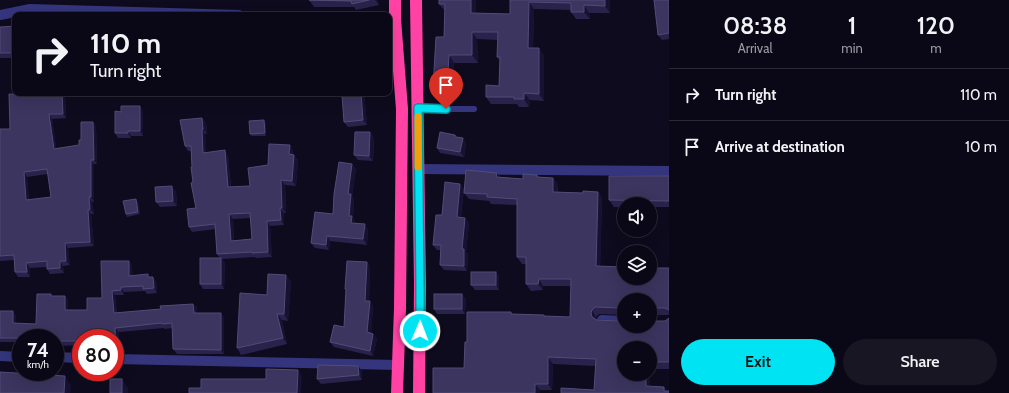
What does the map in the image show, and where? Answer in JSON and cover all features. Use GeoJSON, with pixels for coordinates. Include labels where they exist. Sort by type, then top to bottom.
{"type":"FeatureCollection","features":[{"type":"Feature","properties":{"kind":"highway"},"geometry":{"type":"LineString","coordinates":[[395,0],[392,19],[402,109],[399,365],[397,393]]}},
{"type":"Feature","properties":{"kind":"highway"},"geometry":{"type":"LineString","coordinates":[[416,0],[420,285],[419,393]]}},
{"type":"Feature","properties":{"kind":"street"},"geometry":{"type":"LineString","coordinates":[[0,14],[30,9],[134,12]]}},
{"type":"Feature","properties":{"kind":"street"},"geometry":{"type":"LineString","coordinates":[[418,169],[669,171]]}},
{"type":"Feature","properties":{"kind":"street"},"geometry":{"type":"LineString","coordinates":[[602,320],[617,321]]}},
{"type":"Feature","properties":{"kind":"street"},"geometry":{"type":"LineString","coordinates":[[0,356],[12,357]]}},
{"type":"Feature","properties":{"kind":"street"},"geometry":{"type":"LineString","coordinates":[[124,359],[399,365]]}},
{"type":"Feature","properties":{"kind":"lane"},"geometry":{"type":"LineString","coordinates":[[418,108],[474,109]]}},
{"type":"Feature","properties":{"kind":"building"},"geometry":{"type":"Polygon","coordinates":[[[309,0],[369,0],[352,4],[351,1],[309,0]]]}},
{"type":"Feature","properties":{"kind":"building"},"geometry":{"type":"Polygon","coordinates":[[[439,0],[471,0],[471,13],[510,14],[510,0],[605,0],[605,6],[584,5],[584,12],[571,12],[571,3],[529,2],[528,48],[539,48],[539,94],[524,93],[524,99],[514,99],[514,97],[486,97],[486,85],[499,86],[500,57],[497,57],[498,32],[472,32],[472,55],[449,55],[447,88],[433,87],[436,37],[444,37],[445,4],[439,4],[439,0]]]}},
{"type":"Feature","properties":{"kind":"building"},"geometry":{"type":"Polygon","coordinates":[[[654,0],[669,0],[669,33],[658,35],[654,0]]]}},
{"type":"Feature","properties":{"kind":"building"},"geometry":{"type":"Polygon","coordinates":[[[12,26],[12,53],[0,53],[0,27],[12,26]]]}},
{"type":"Feature","properties":{"kind":"building"},"geometry":{"type":"Polygon","coordinates":[[[9,94],[12,94],[12,96],[62,96],[63,114],[49,114],[54,149],[79,145],[79,140],[81,140],[81,122],[93,122],[94,160],[91,160],[91,197],[89,197],[90,209],[88,210],[90,242],[65,243],[66,261],[60,261],[60,268],[47,269],[47,261],[26,263],[27,272],[15,272],[14,255],[0,256],[0,129],[10,129],[9,94]],[[47,169],[24,172],[26,200],[51,197],[47,169]]]}},
{"type":"Feature","properties":{"kind":"building"},"geometry":{"type":"Polygon","coordinates":[[[342,96],[361,96],[363,120],[344,122],[342,96]]]}},
{"type":"Feature","properties":{"kind":"building"},"geometry":{"type":"Polygon","coordinates":[[[121,106],[140,106],[140,131],[115,133],[115,111],[121,112],[121,106]]]}},
{"type":"Feature","properties":{"kind":"building"},"geometry":{"type":"Polygon","coordinates":[[[202,118],[203,153],[225,150],[228,187],[250,186],[248,168],[268,165],[269,144],[290,145],[289,154],[294,155],[292,181],[281,180],[281,220],[267,221],[268,252],[217,254],[215,224],[189,227],[187,209],[196,208],[191,183],[193,182],[191,146],[185,146],[180,120],[202,118]],[[250,213],[229,214],[231,241],[252,239],[250,213]]]}},
{"type":"Feature","properties":{"kind":"building"},"geometry":{"type":"Polygon","coordinates":[[[264,120],[265,133],[250,134],[249,121],[264,120]]]}},
{"type":"Feature","properties":{"kind":"building"},"geometry":{"type":"Polygon","coordinates":[[[355,132],[370,132],[369,156],[354,155],[355,132]]]}},
{"type":"Feature","properties":{"kind":"building"},"geometry":{"type":"Polygon","coordinates":[[[440,132],[463,138],[460,152],[437,148],[440,132]]]}},
{"type":"Feature","properties":{"kind":"building"},"geometry":{"type":"Polygon","coordinates":[[[339,162],[352,164],[348,194],[351,194],[349,216],[352,216],[351,223],[365,224],[363,239],[327,236],[326,245],[311,243],[315,212],[333,214],[334,194],[339,162]]]}},
{"type":"Feature","properties":{"kind":"building"},"geometry":{"type":"Polygon","coordinates":[[[466,170],[497,173],[496,177],[523,179],[523,174],[553,178],[553,192],[598,192],[596,266],[617,267],[617,285],[657,285],[657,268],[669,268],[669,310],[665,308],[657,308],[657,293],[617,293],[617,308],[595,307],[591,313],[592,317],[597,320],[617,321],[617,333],[657,333],[657,321],[665,321],[669,318],[669,362],[657,362],[657,341],[617,341],[617,381],[646,381],[646,386],[664,387],[664,391],[669,391],[669,393],[561,393],[561,388],[594,390],[596,359],[548,357],[548,384],[535,384],[535,393],[433,393],[433,368],[464,368],[465,342],[467,342],[467,312],[511,312],[511,314],[570,317],[571,279],[539,279],[538,284],[526,284],[526,257],[517,257],[517,199],[487,197],[487,194],[464,193],[466,170]]]}},
{"type":"Feature","properties":{"kind":"building"},"geometry":{"type":"Polygon","coordinates":[[[609,176],[669,176],[669,201],[657,201],[657,197],[617,197],[617,200],[609,200],[609,176]]]}},
{"type":"Feature","properties":{"kind":"building"},"geometry":{"type":"Polygon","coordinates":[[[445,182],[460,184],[457,217],[465,218],[462,249],[464,249],[464,266],[440,265],[441,245],[433,245],[436,215],[442,215],[445,182]]]}},
{"type":"Feature","properties":{"kind":"building"},"geometry":{"type":"Polygon","coordinates":[[[172,186],[173,201],[156,202],[155,187],[172,186]]]}},
{"type":"Feature","properties":{"kind":"building"},"geometry":{"type":"Polygon","coordinates":[[[136,199],[138,212],[126,214],[123,201],[136,199]]]}},
{"type":"Feature","properties":{"kind":"building"},"geometry":{"type":"Polygon","coordinates":[[[200,258],[221,258],[221,284],[200,284],[200,258]]]}},
{"type":"Feature","properties":{"kind":"building"},"geometry":{"type":"Polygon","coordinates":[[[101,261],[129,261],[129,276],[148,274],[148,277],[153,277],[154,288],[143,289],[143,286],[121,287],[121,290],[112,291],[114,313],[161,309],[160,306],[193,304],[194,313],[221,313],[221,350],[173,349],[172,323],[115,329],[72,329],[72,341],[64,341],[64,329],[12,329],[12,338],[0,338],[0,311],[13,311],[13,323],[36,324],[37,294],[65,296],[65,310],[87,310],[87,298],[102,298],[101,261]]]}},
{"type":"Feature","properties":{"kind":"building"},"geometry":{"type":"Polygon","coordinates":[[[347,261],[367,262],[365,301],[370,301],[367,332],[373,334],[370,351],[330,342],[334,325],[344,327],[347,261]]]}},
{"type":"Feature","properties":{"kind":"building"},"geometry":{"type":"Polygon","coordinates":[[[471,272],[496,272],[496,285],[471,285],[471,272]]]}},
{"type":"Feature","properties":{"kind":"building"},"geometry":{"type":"Polygon","coordinates":[[[268,274],[286,275],[284,314],[277,314],[283,338],[237,348],[240,293],[267,295],[268,274]]]}},
{"type":"Feature","properties":{"kind":"building"},"geometry":{"type":"Polygon","coordinates":[[[434,294],[462,294],[462,309],[434,309],[434,294]]]}},
{"type":"Feature","properties":{"kind":"building"},"geometry":{"type":"Polygon","coordinates":[[[318,365],[358,366],[359,375],[317,379],[318,365]]]}},
{"type":"Feature","properties":{"kind":"building"},"geometry":{"type":"Polygon","coordinates":[[[266,369],[298,370],[297,393],[189,393],[189,388],[201,388],[201,379],[266,379],[266,369]]]}},
{"type":"Feature","properties":{"kind":"building"},"geometry":{"type":"Polygon","coordinates":[[[0,372],[12,373],[12,381],[64,381],[65,376],[64,393],[0,393],[0,372]]]}},
{"type":"Feature","properties":{"kind":"building"},"geometry":{"type":"Polygon","coordinates":[[[110,381],[122,381],[122,393],[110,393],[110,381]]]}},
{"type":"Feature","properties":{"kind":"slow traffic"},"geometry":{"type":"LineString","coordinates":[[418,117],[418,167]]}},
{"type":"Feature","properties":{"kind":"route"},"geometry":{"type":"LineString","coordinates":[[420,331],[418,108],[446,109]]}}]}
